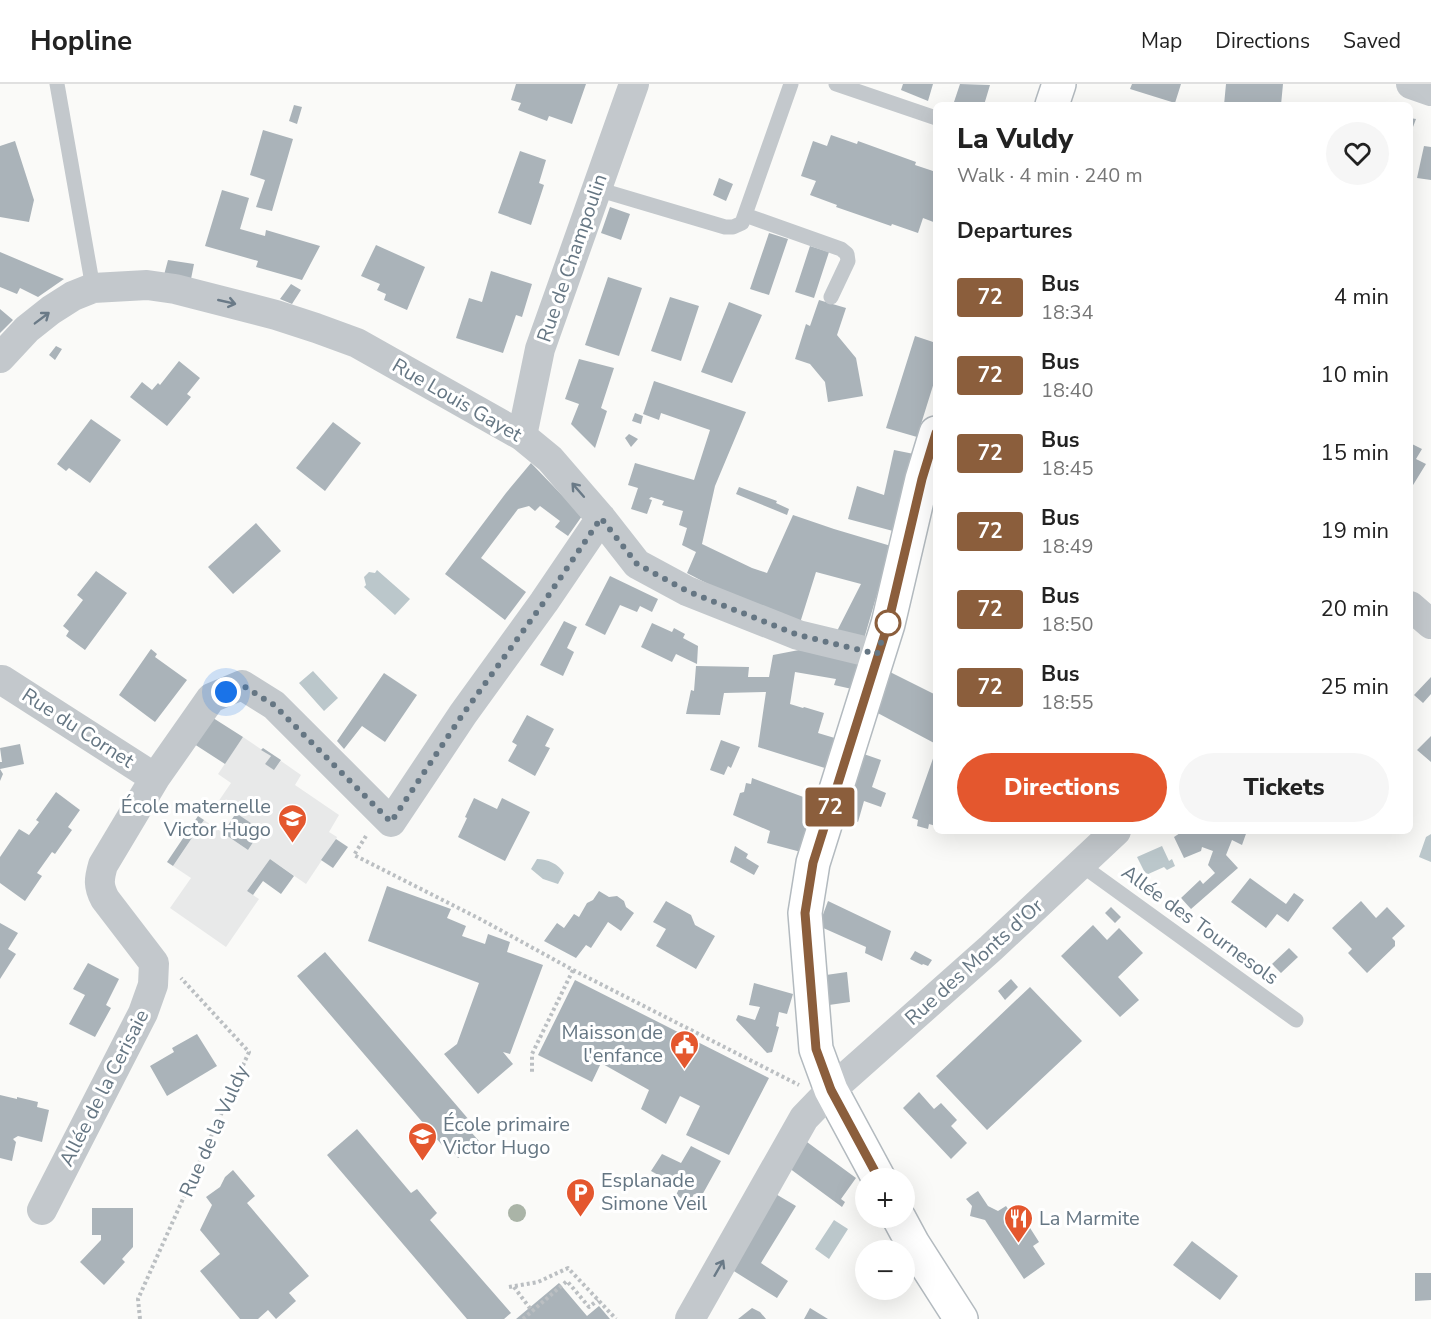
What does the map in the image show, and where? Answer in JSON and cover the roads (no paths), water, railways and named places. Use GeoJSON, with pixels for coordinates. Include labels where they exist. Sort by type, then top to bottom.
{"type":"FeatureCollection","features":[{"type":"Feature","properties":{"kind":"main road"},"geometry":{"type":"LineString","coordinates":[[1053,102],[1059,84]]}},
{"type":"Feature","properties":{"kind":"main road"},"geometry":{"type":"LineString","coordinates":[[871,1168],[817,1089],[805,913],[813,863],[888,624],[922,479],[933,443]]}},
{"type":"Feature","properties":{"kind":"main road"},"geometry":{"type":"LineString","coordinates":[[904,1228],[961,1319]]}},
{"type":"Feature","properties":{"kind":"street","name":"Rue de Champoulin"},"geometry":{"type":"LineString","coordinates":[[522,436],[540,348],[634,84]]}},
{"type":"Feature","properties":{"kind":"street"},"geometry":{"type":"LineString","coordinates":[[1411,84],[1431,91]]}},
{"type":"Feature","properties":{"kind":"street","name":"Rue Louis Gayet"},"geometry":{"type":"LineString","coordinates":[[0,358],[27,329],[51,310],[73,296],[93,288],[147,285],[176,290],[266,312],[316,328],[357,343],[522,436],[550,459],[637,564],[687,591],[798,635],[877,654]]}},
{"type":"Feature","properties":{"kind":"street"},"geometry":{"type":"LineString","coordinates":[[155,778],[211,698],[242,685],[274,705],[391,822],[463,714],[601,518]]}},
{"type":"Feature","properties":{"kind":"street"},"geometry":{"type":"LineString","coordinates":[[1413,609],[1431,624]]}},
{"type":"Feature","properties":{"kind":"street","name":"Rue du Cornet"},"geometry":{"type":"LineString","coordinates":[[0,680],[155,778]]}},
{"type":"Feature","properties":{"kind":"street","name":"Allée de la Cerisaie"},"geometry":{"type":"LineString","coordinates":[[42,1210],[143,1013],[153,985],[154,963],[105,899],[99,879],[103,865],[155,778]]}},
{"type":"Feature","properties":{"kind":"street","name":"Rue des Monts d'Or"},"geometry":{"type":"LineString","coordinates":[[690,1319],[804,1118],[817,1089],[991,948],[1113,834]]}},
{"type":"Feature","properties":{"kind":"lane"},"geometry":{"type":"LineString","coordinates":[[57,84],[93,288]]}},
{"type":"Feature","properties":{"kind":"lane"},"geometry":{"type":"LineString","coordinates":[[597,189],[724,227],[733,227],[742,223],[791,84]]}},
{"type":"Feature","properties":{"kind":"lane"},"geometry":{"type":"LineString","coordinates":[[836,84],[933,117]]}},
{"type":"Feature","properties":{"kind":"lane"},"geometry":{"type":"LineString","coordinates":[[744,215],[841,249],[847,254],[848,261],[831,297]]}},
{"type":"Feature","properties":{"kind":"lane","name":"Allée des Tournesols"},"geometry":{"type":"LineString","coordinates":[[1080,864],[1296,1020]]}},
{"type":"Feature","properties":{"kind":"place","name":"École maternelle Victor Hugo"},"geometry":{"type":"Point","coordinates":[292,844]}},
{"type":"Feature","properties":{"kind":"place","name":"Maisson de l'enfance"},"geometry":{"type":"Point","coordinates":[684,1070]}},
{"type":"Feature","properties":{"kind":"place","name":"École primaire Victor Hugo"},"geometry":{"type":"Point","coordinates":[422,1162]}},
{"type":"Feature","properties":{"kind":"place","name":"Esplanade Simone Veil"},"geometry":{"type":"Point","coordinates":[580,1218]}},
{"type":"Feature","properties":{"kind":"place","name":"La Marmite"},"geometry":{"type":"Point","coordinates":[1018,1244]}}]}
